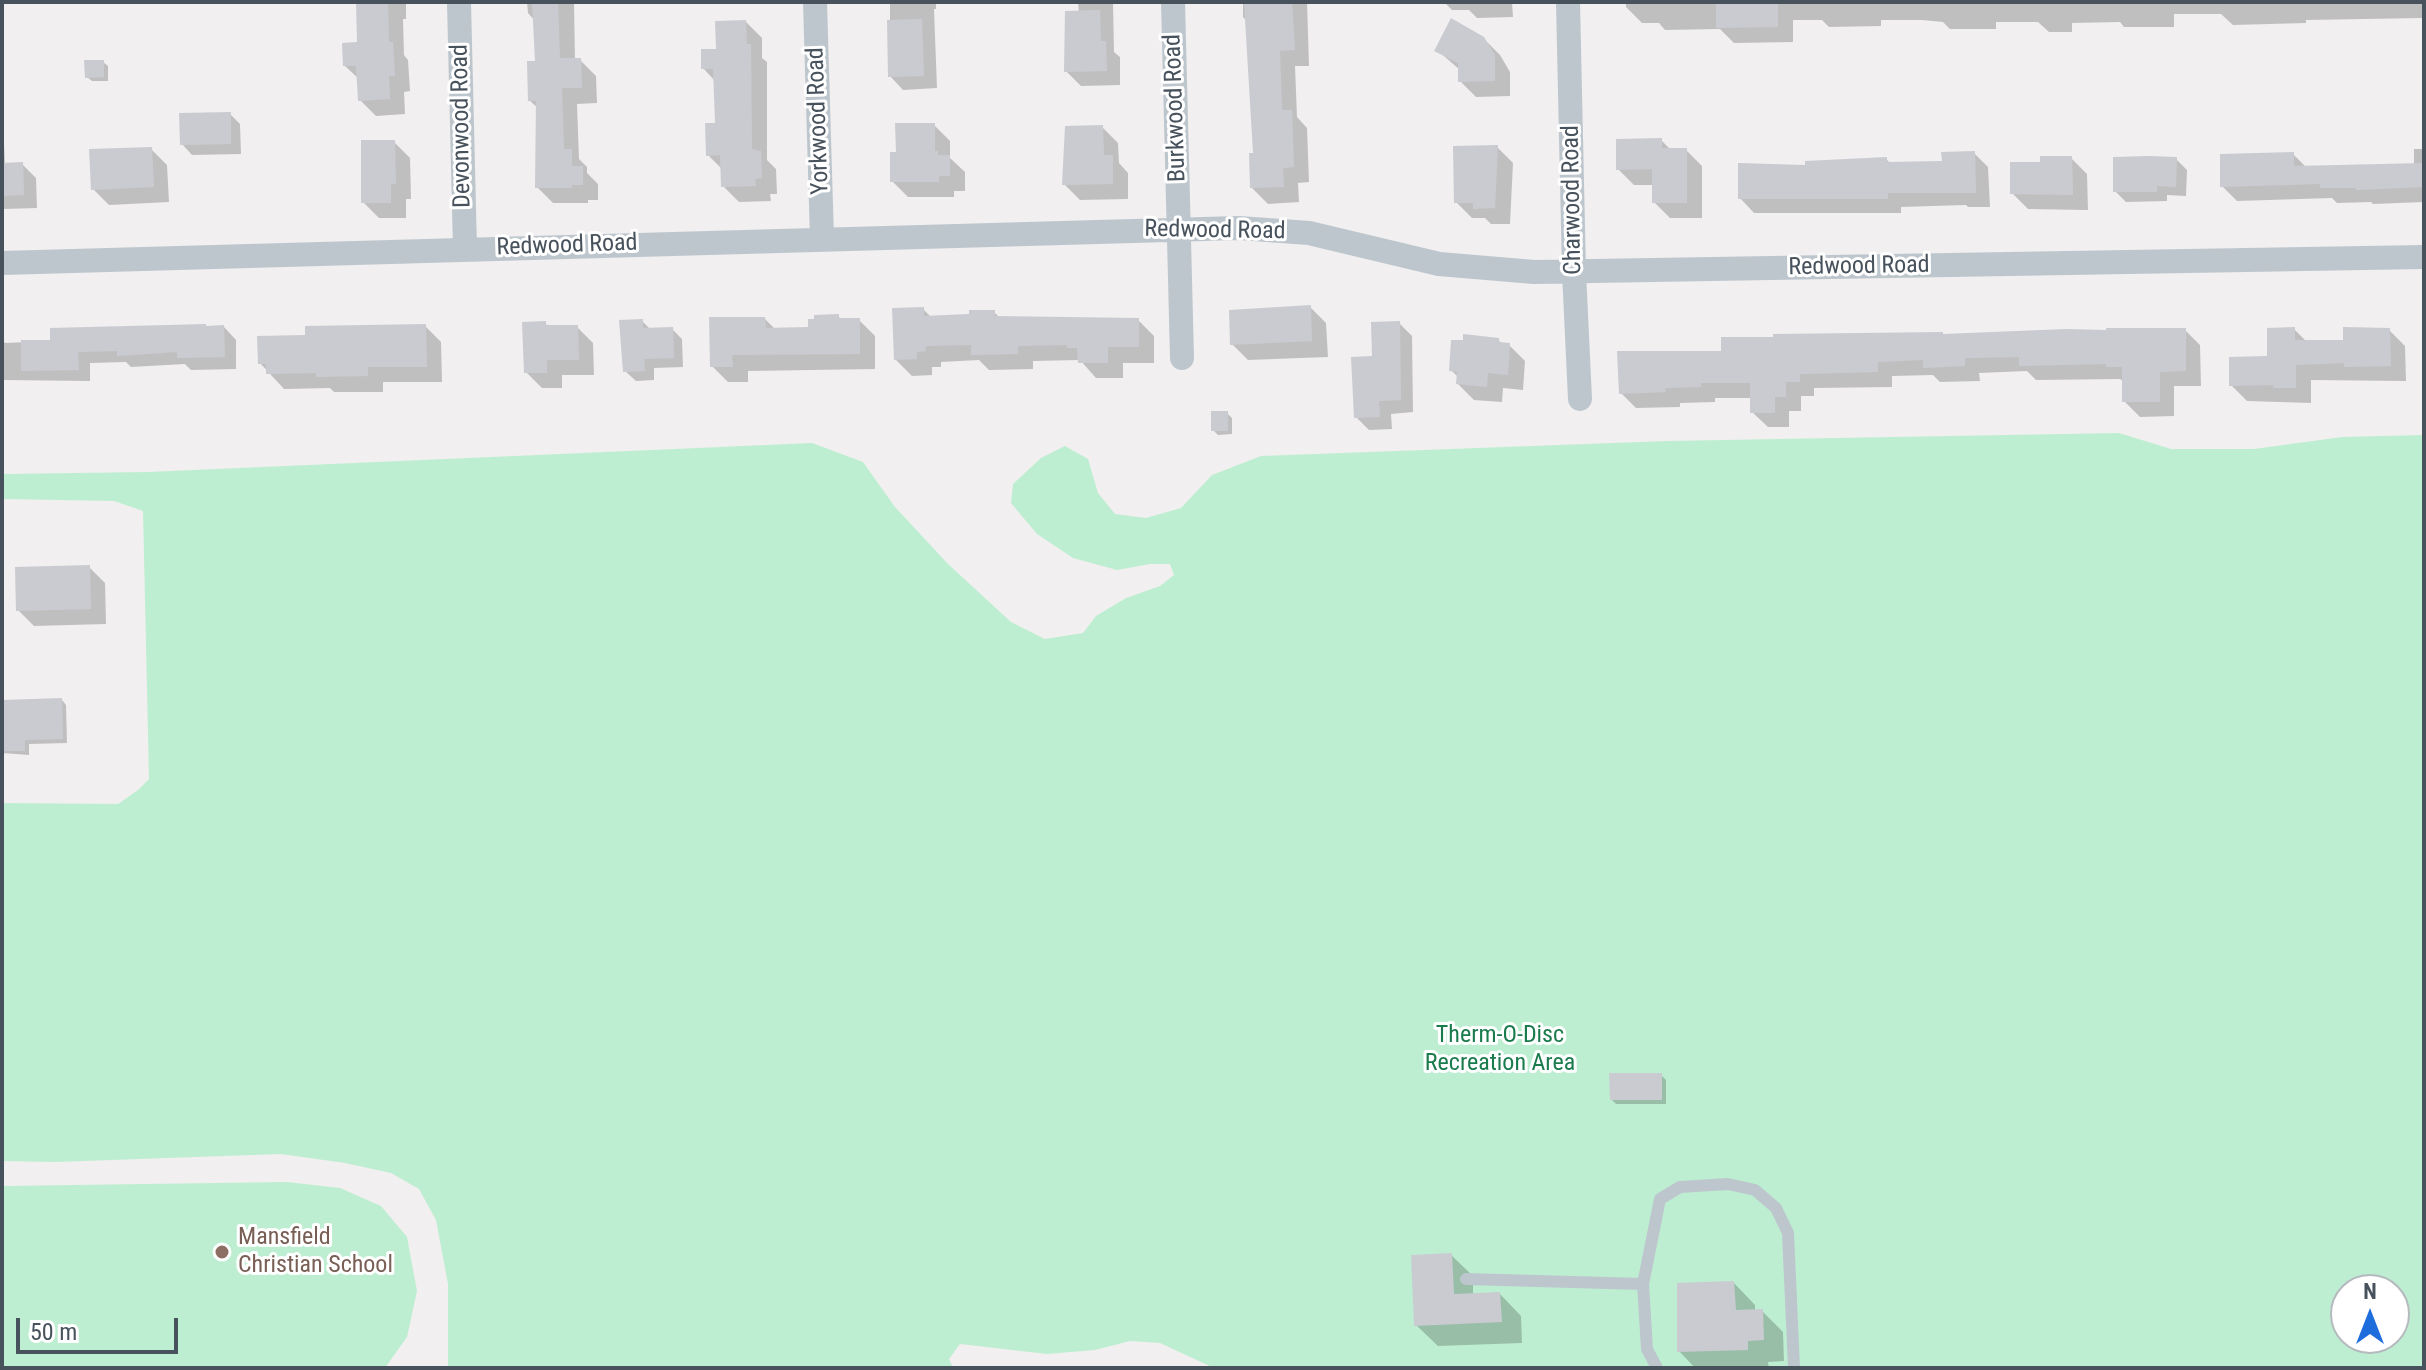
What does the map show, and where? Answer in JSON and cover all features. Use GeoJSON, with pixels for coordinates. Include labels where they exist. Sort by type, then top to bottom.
{"type":"FeatureCollection","features":[{"type":"Feature","properties":{"kind":"street","name":"Devonwood Road"},"geometry":{"type":"LineString","coordinates":[[459,2],[465,249]]}},
{"type":"Feature","properties":{"kind":"street","name":"Yorkwood Road"},"geometry":{"type":"LineString","coordinates":[[815,2],[822,239]]}},
{"type":"Feature","properties":{"kind":"street","name":"Burkwood Road"},"geometry":{"type":"LineString","coordinates":[[1173,2],[1182,358]]}},
{"type":"Feature","properties":{"kind":"street","name":"Charwood Road"},"geometry":{"type":"LineString","coordinates":[[1568,2],[1580,399]]}},
{"type":"Feature","properties":{"kind":"street","name":"Redwood Road"},"geometry":{"type":"LineString","coordinates":[[2,263],[1239,228],[1309,233],[1439,264],[1534,272],[2424,257]]}},
{"type":"Feature","properties":{"kind":"lane"},"geometry":{"type":"LineString","coordinates":[[1657,1368],[1647,1349],[1643,1284],[1660,1199],[1680,1187],[1728,1184],[1755,1190],[1776,1208],[1788,1233],[1794,1368]]}},
{"type":"Feature","properties":{"kind":"lane"},"geometry":{"type":"LineString","coordinates":[[1466,1279],[1643,1284]]}},
{"type":"Feature","properties":{"kind":"green space","name":"Therm-O-Disc Recreation Area"},"geometry":{"type":"Polygon","coordinates":[[[2119,433],[2171,449],[2254,449],[2342,437],[2424,435],[2424,1368],[1214,1368],[1160,1343],[1130,1341],[1095,1350],[1047,1354],[960,1344],[949,1359],[953,1368],[448,1368],[448,1284],[436,1220],[419,1189],[391,1173],[281,1154],[2,1161],[2,803],[118,804],[149,779],[143,511],[114,501],[2,499],[2,474],[148,472],[812,443],[863,462],[895,507],[948,564],[1011,622],[1045,639],[1083,633],[1096,616],[1126,598],[1160,586],[1174,575],[1170,564],[1117,570],[1073,558],[1037,534],[1011,503],[1013,484],[1041,458],[1065,446],[1088,459],[1098,493],[1115,514],[1146,518],[1181,508],[1212,475],[1261,456],[1667,441],[2119,433]]]}},
{"type":"Feature","properties":{"kind":"green space","name":"Mansfield Christian School"},"geometry":{"type":"Polygon","coordinates":[[[287,1182],[340,1188],[381,1206],[407,1237],[417,1291],[407,1337],[385,1368],[2,1368],[2,1186],[287,1182]]]}},
{"type":"Feature","properties":{"kind":"building"},"geometry":{"type":"Polygon","coordinates":[[[356,2],[388,2],[389,42],[393,42],[395,76],[389,76],[390,99],[358,101],[356,66],[343,66],[342,43],[357,42],[356,2]]]}},
{"type":"Feature","properties":{"kind":"building"},"geometry":{"type":"Polygon","coordinates":[[[532,2],[558,2],[560,58],[581,58],[582,88],[562,88],[564,149],[572,149],[572,166],[583,166],[583,185],[572,185],[572,188],[535,188],[536,101],[528,101],[527,61],[535,61],[532,2]]]}},
{"type":"Feature","properties":{"kind":"building"},"geometry":{"type":"Polygon","coordinates":[[[1244,2],[1292,2],[1295,50],[1280,51],[1282,110],[1292,110],[1294,167],[1283,168],[1284,187],[1250,188],[1249,153],[1253,153],[1244,2]]]}},
{"type":"Feature","properties":{"kind":"building"},"geometry":{"type":"Polygon","coordinates":[[[1716,2],[1778,2],[1778,27],[1716,28],[1716,2]]]}},
{"type":"Feature","properties":{"kind":"building"},"geometry":{"type":"Polygon","coordinates":[[[1100,10],[1101,41],[1106,41],[1107,71],[1064,72],[1065,11],[1100,10]]]}},
{"type":"Feature","properties":{"kind":"building"},"geometry":{"type":"Polygon","coordinates":[[[1451,18],[1484,37],[1495,55],[1495,81],[1458,82],[1458,63],[1434,51],[1451,18]]]}},
{"type":"Feature","properties":{"kind":"building"},"geometry":{"type":"Polygon","coordinates":[[[922,19],[924,76],[888,77],[887,20],[922,19]]]}},
{"type":"Feature","properties":{"kind":"building"},"geometry":{"type":"Polygon","coordinates":[[[746,20],[747,44],[751,44],[752,149],[761,151],[762,178],[755,179],[756,186],[721,187],[720,155],[706,156],[705,123],[715,123],[713,69],[701,69],[701,49],[716,49],[715,21],[746,20]]]}},
{"type":"Feature","properties":{"kind":"building"},"geometry":{"type":"Polygon","coordinates":[[[84,60],[104,60],[104,77],[85,78],[84,60]]]}},
{"type":"Feature","properties":{"kind":"building"},"geometry":{"type":"Polygon","coordinates":[[[231,112],[231,144],[180,145],[179,113],[231,112]]]}},
{"type":"Feature","properties":{"kind":"building"},"geometry":{"type":"Polygon","coordinates":[[[895,123],[935,123],[935,151],[938,155],[950,155],[950,176],[939,176],[939,182],[890,182],[890,152],[896,152],[895,123]]]}},
{"type":"Feature","properties":{"kind":"building"},"geometry":{"type":"Polygon","coordinates":[[[1103,125],[1104,155],[1113,155],[1113,184],[1062,185],[1065,126],[1103,125]]]}},
{"type":"Feature","properties":{"kind":"building"},"geometry":{"type":"Polygon","coordinates":[[[1662,138],[1662,148],[1687,148],[1687,203],[1652,203],[1652,169],[1616,170],[1616,139],[1662,138]]]}},
{"type":"Feature","properties":{"kind":"building"},"geometry":{"type":"Polygon","coordinates":[[[361,140],[395,140],[396,184],[391,184],[391,203],[361,203],[361,140]]]}},
{"type":"Feature","properties":{"kind":"building"},"geometry":{"type":"Polygon","coordinates":[[[1498,145],[1495,208],[1473,209],[1473,203],[1454,203],[1453,146],[1498,145]]]}},
{"type":"Feature","properties":{"kind":"building"},"geometry":{"type":"Polygon","coordinates":[[[152,147],[154,187],[91,190],[89,149],[152,147]]]}},
{"type":"Feature","properties":{"kind":"building"},"geometry":{"type":"Polygon","coordinates":[[[1975,151],[1976,193],[1888,193],[1888,199],[1738,199],[1738,163],[1805,165],[1805,161],[1887,157],[1887,162],[1942,161],[1941,152],[1975,151]]]}},
{"type":"Feature","properties":{"kind":"building"},"geometry":{"type":"Polygon","coordinates":[[[2294,152],[2294,166],[2424,163],[2424,187],[2356,190],[2320,188],[2320,184],[2220,187],[2220,154],[2294,152]]]}},
{"type":"Feature","properties":{"kind":"building"},"geometry":{"type":"Polygon","coordinates":[[[2040,156],[2072,156],[2073,195],[2010,194],[2010,162],[2040,162],[2040,156]]]}},
{"type":"Feature","properties":{"kind":"building"},"geometry":{"type":"Polygon","coordinates":[[[2113,157],[2177,157],[2176,187],[2157,186],[2157,192],[2113,192],[2113,157]]]}},
{"type":"Feature","properties":{"kind":"building"},"geometry":{"type":"Polygon","coordinates":[[[23,162],[24,195],[2,196],[2,163],[23,162]]]}},
{"type":"Feature","properties":{"kind":"building"},"geometry":{"type":"Polygon","coordinates":[[[1311,305],[1312,341],[1230,345],[1229,310],[1311,305]]]}},
{"type":"Feature","properties":{"kind":"building"},"geometry":{"type":"Polygon","coordinates":[[[924,307],[924,316],[995,310],[995,316],[1139,318],[1139,347],[1108,347],[1108,363],[1078,363],[1077,348],[1067,348],[1067,345],[1018,346],[1018,354],[971,355],[971,345],[926,346],[926,351],[917,352],[917,359],[894,360],[892,308],[924,307]]]}},
{"type":"Feature","properties":{"kind":"building"},"geometry":{"type":"Polygon","coordinates":[[[839,314],[839,318],[860,318],[860,354],[732,355],[733,367],[710,367],[709,317],[765,317],[766,328],[808,327],[808,319],[814,319],[814,315],[839,314]]]}},
{"type":"Feature","properties":{"kind":"building"},"geometry":{"type":"Polygon","coordinates":[[[643,319],[643,328],[673,327],[674,358],[644,359],[645,371],[623,372],[619,320],[643,319]]]}},
{"type":"Feature","properties":{"kind":"building"},"geometry":{"type":"Polygon","coordinates":[[[546,321],[546,325],[578,325],[579,360],[547,360],[547,373],[524,373],[522,322],[546,321]]]}},
{"type":"Feature","properties":{"kind":"building"},"geometry":{"type":"Polygon","coordinates":[[[1400,321],[1401,400],[1379,401],[1380,417],[1354,418],[1351,357],[1372,356],[1371,322],[1400,321]]]}},
{"type":"Feature","properties":{"kind":"building"},"geometry":{"type":"Polygon","coordinates":[[[426,324],[427,367],[368,367],[368,376],[316,377],[316,373],[266,374],[266,364],[258,364],[257,336],[305,335],[305,326],[426,324]]]}},
{"type":"Feature","properties":{"kind":"building"},"geometry":{"type":"Polygon","coordinates":[[[224,325],[225,357],[177,358],[177,352],[117,356],[117,351],[78,352],[79,370],[21,371],[21,340],[50,340],[50,328],[224,325]]]}},
{"type":"Feature","properties":{"kind":"building"},"geometry":{"type":"Polygon","coordinates":[[[2295,327],[2295,340],[2343,340],[2343,327],[2390,328],[2391,366],[2344,367],[2344,363],[2296,365],[2296,388],[2229,386],[2229,357],[2267,356],[2267,328],[2295,327]]]}},
{"type":"Feature","properties":{"kind":"building"},"geometry":{"type":"Polygon","coordinates":[[[2186,328],[2186,371],[2160,372],[2160,402],[2122,402],[2122,367],[2106,367],[2106,364],[2019,366],[2019,357],[1965,358],[1965,366],[1923,368],[1923,360],[1878,362],[1878,372],[1800,374],[1800,382],[1786,382],[1786,397],[1775,397],[1775,413],[1750,413],[1750,383],[1701,383],[1701,387],[1665,388],[1666,392],[1619,394],[1617,351],[1721,351],[1721,337],[1773,337],[1773,334],[1943,334],[2186,328]]]}},
{"type":"Feature","properties":{"kind":"building"},"geometry":{"type":"Polygon","coordinates":[[[1463,334],[1499,338],[1499,342],[1510,343],[1508,375],[1488,373],[1487,387],[1456,384],[1457,372],[1449,371],[1451,340],[1463,340],[1463,334]]]}},
{"type":"Feature","properties":{"kind":"building"},"geometry":{"type":"Polygon","coordinates":[[[1211,411],[1228,411],[1228,431],[1211,431],[1211,411]]]}},
{"type":"Feature","properties":{"kind":"building"},"geometry":{"type":"Polygon","coordinates":[[[90,565],[91,609],[16,611],[15,567],[90,565]]]}},
{"type":"Feature","properties":{"kind":"building"},"geometry":{"type":"Polygon","coordinates":[[[62,698],[63,739],[25,740],[25,751],[2,751],[2,700],[62,698]]]}},
{"type":"Feature","properties":{"kind":"building"},"geometry":{"type":"Polygon","coordinates":[[[1609,1073],[1662,1073],[1662,1100],[1610,1100],[1609,1073]]]}},
{"type":"Feature","properties":{"kind":"building"},"geometry":{"type":"Polygon","coordinates":[[[1452,1253],[1454,1294],[1500,1292],[1502,1322],[1414,1326],[1411,1255],[1452,1253]]]}},
{"type":"Feature","properties":{"kind":"building"},"geometry":{"type":"Polygon","coordinates":[[[1734,1281],[1736,1310],[1763,1309],[1764,1340],[1748,1341],[1748,1350],[1677,1352],[1677,1283],[1734,1281]]]}},
{"type":"Feature","properties":{"kind":"place","name":"Mansfield Christian School"},"geometry":{"type":"Point","coordinates":[222,1252]}}]}
